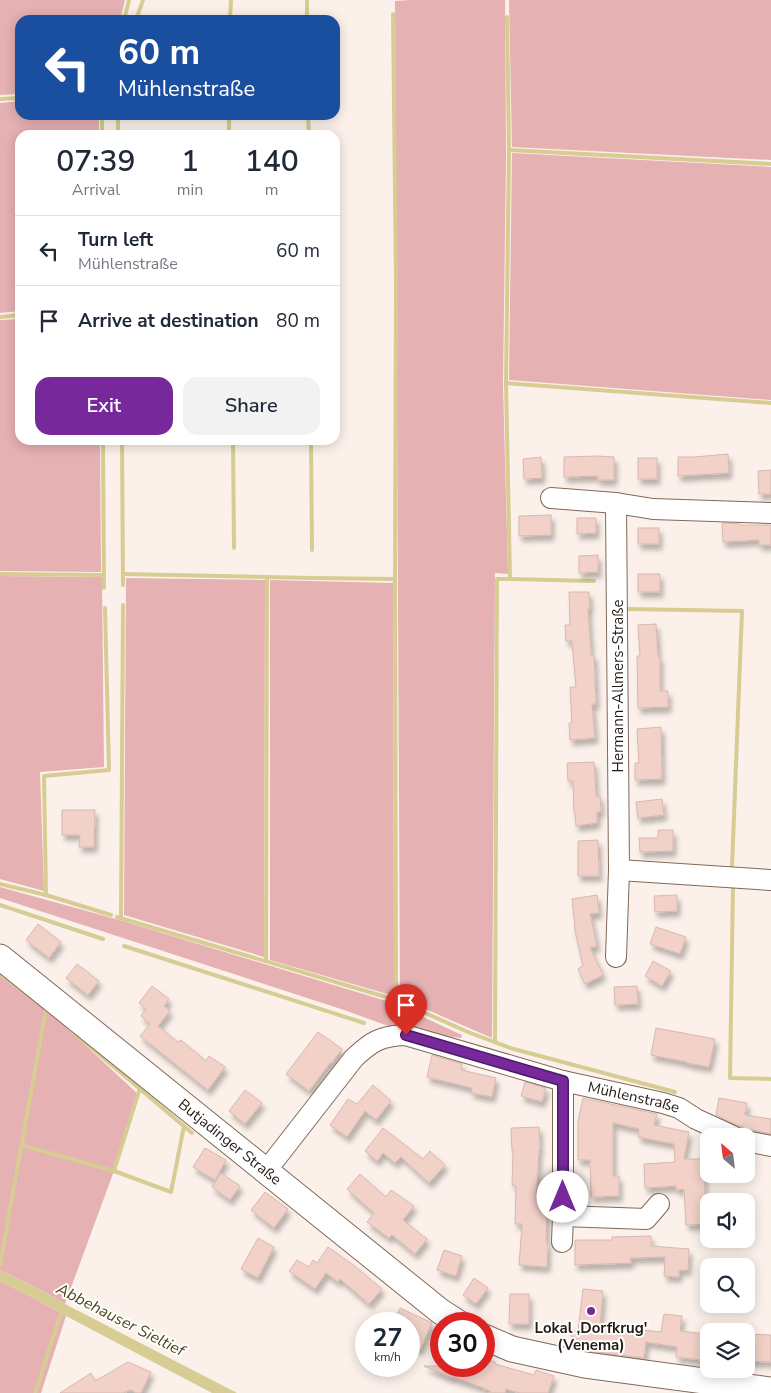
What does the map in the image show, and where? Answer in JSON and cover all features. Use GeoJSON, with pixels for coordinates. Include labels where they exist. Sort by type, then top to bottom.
{"type":"FeatureCollection","features":[{"type":"Feature","properties":{"kind":"main road","name":"Butjadinger Straße"},"geometry":{"type":"LineString","coordinates":[[0,957],[442,1312]]}},
{"type":"Feature","properties":{"kind":"main road"},"geometry":{"type":"LineString","coordinates":[[495,1342],[512,1349],[585,1364],[771,1390]]}},
{"type":"Feature","properties":{"kind":"street"},"geometry":{"type":"LineString","coordinates":[[551,498],[616,503],[653,509],[771,513]]}},
{"type":"Feature","properties":{"kind":"street","name":"Hermann-Allmers-Straße"},"geometry":{"type":"LineString","coordinates":[[616,503],[619,870],[616,957]]}},
{"type":"Feature","properties":{"kind":"street"},"geometry":{"type":"LineString","coordinates":[[619,870],[771,880]]}},
{"type":"Feature","properties":{"kind":"street","name":"Mühlenstraße"},"geometry":{"type":"LineString","coordinates":[[266,1171],[354,1058],[367,1046],[384,1037],[406,1035],[563,1081],[663,1103],[679,1108],[696,1120],[715,1128]]}},
{"type":"Feature","properties":{"kind":"street"},"geometry":{"type":"LineString","coordinates":[[562,1242],[563,1081]]}},
{"type":"Feature","properties":{"kind":"street"},"geometry":{"type":"LineString","coordinates":[[755,1143],[771,1146]]}},
{"type":"Feature","properties":{"kind":"street"},"geometry":{"type":"LineString","coordinates":[[563,1216],[646,1219],[659,1204]]}},
{"type":"Feature","properties":{"kind":"shaded area"},"geometry":{"type":"Polygon","coordinates":[[[0,0],[125,0],[121,15],[15,15],[15,94],[0,95],[0,0]]]}},
{"type":"Feature","properties":{"kind":"shaded area"},"geometry":{"type":"Polygon","coordinates":[[[505,0],[506,154],[503,384],[508,574],[495,573],[492,1038],[400,998],[395,1],[505,0]]]}},
{"type":"Feature","properties":{"kind":"shaded area"},"geometry":{"type":"Polygon","coordinates":[[[509,0],[771,0],[771,160],[512,147],[509,0]]]}},
{"type":"Feature","properties":{"kind":"shaded area"},"geometry":{"type":"Polygon","coordinates":[[[15,102],[15,120],[99,120],[99,130],[15,130],[15,312],[0,313],[0,103],[15,102]]]}},
{"type":"Feature","properties":{"kind":"shaded area"},"geometry":{"type":"Polygon","coordinates":[[[512,153],[771,167],[771,400],[509,380],[512,153]]]}},
{"type":"Feature","properties":{"kind":"shaded area"},"geometry":{"type":"Polygon","coordinates":[[[15,319],[15,445],[100,445],[101,572],[0,571],[0,320],[15,319]]]}},
{"type":"Feature","properties":{"kind":"shaded area"},"geometry":{"type":"Polygon","coordinates":[[[0,576],[102,577],[104,767],[40,772],[44,891],[0,879],[0,576]]]}},
{"type":"Feature","properties":{"kind":"shaded area"},"geometry":{"type":"Polygon","coordinates":[[[126,578],[265,580],[264,957],[124,915],[126,578]]]}},
{"type":"Feature","properties":{"kind":"shaded area"},"geometry":{"type":"Polygon","coordinates":[[[270,580],[393,583],[394,996],[270,960],[270,580]]]}},
{"type":"Feature","properties":{"kind":"shaded area"},"geometry":{"type":"Polygon","coordinates":[[[0,887],[123,921],[393,1003],[462,1035],[461,1038],[402,1031],[344,1010],[0,898],[0,887]]]}},
{"type":"Feature","properties":{"kind":"shaded area"},"geometry":{"type":"Polygon","coordinates":[[[0,966],[139,1095],[114,1171],[65,1304],[0,1270],[0,966]]]}},
{"type":"Feature","properties":{"kind":"shaded area"},"geometry":{"type":"Polygon","coordinates":[[[0,1270],[237,1393],[212,1393],[0,1281],[0,1270]]]}},
{"type":"Feature","properties":{"kind":"shaded area"},"geometry":{"type":"Polygon","coordinates":[[[0,1281],[66,1316],[41,1393],[0,1393],[0,1281]]]}},
{"type":"Feature","properties":{"kind":"building"},"geometry":{"type":"Polygon","coordinates":[[[728,454],[729,473],[678,476],[678,457],[728,454]]]}},
{"type":"Feature","properties":{"kind":"building"},"geometry":{"type":"Polygon","coordinates":[[[541,457],[542,478],[524,479],[523,459],[541,457]]]}},
{"type":"Feature","properties":{"kind":"building"},"geometry":{"type":"Polygon","coordinates":[[[564,457],[614,457],[614,480],[598,480],[598,476],[564,477],[564,457]]]}},
{"type":"Feature","properties":{"kind":"building"},"geometry":{"type":"Polygon","coordinates":[[[638,458],[657,458],[657,479],[638,479],[638,458]]]}},
{"type":"Feature","properties":{"kind":"building"},"geometry":{"type":"Polygon","coordinates":[[[771,470],[771,494],[759,494],[758,471],[771,470]]]}},
{"type":"Feature","properties":{"kind":"building"},"geometry":{"type":"Polygon","coordinates":[[[551,515],[551,535],[519,536],[519,516],[551,515]]]}},
{"type":"Feature","properties":{"kind":"building"},"geometry":{"type":"Polygon","coordinates":[[[577,518],[596,518],[596,533],[577,534],[577,518]]]}},
{"type":"Feature","properties":{"kind":"building"},"geometry":{"type":"Polygon","coordinates":[[[722,523],[771,525],[771,545],[759,545],[759,540],[723,542],[722,523]]]}},
{"type":"Feature","properties":{"kind":"building"},"geometry":{"type":"Polygon","coordinates":[[[638,528],[659,528],[659,544],[638,544],[638,528]]]}},
{"type":"Feature","properties":{"kind":"building"},"geometry":{"type":"Polygon","coordinates":[[[598,555],[598,572],[579,573],[579,556],[598,555]]]}},
{"type":"Feature","properties":{"kind":"building"},"geometry":{"type":"Polygon","coordinates":[[[638,574],[660,574],[660,592],[638,592],[638,574]]]}},
{"type":"Feature","properties":{"kind":"building"},"geometry":{"type":"Polygon","coordinates":[[[569,592],[589,592],[590,609],[588,609],[591,655],[594,655],[596,704],[592,704],[595,738],[570,740],[569,723],[572,723],[570,687],[576,687],[572,641],[566,641],[565,625],[570,625],[569,592]]]}},
{"type":"Feature","properties":{"kind":"building"},"geometry":{"type":"Polygon","coordinates":[[[656,624],[658,657],[660,657],[660,691],[668,691],[668,707],[638,708],[637,656],[640,656],[638,625],[656,624]]]}},
{"type":"Feature","properties":{"kind":"building"},"geometry":{"type":"Polygon","coordinates":[[[661,727],[662,779],[635,780],[635,763],[639,763],[637,729],[661,727]]]}},
{"type":"Feature","properties":{"kind":"building"},"geometry":{"type":"Polygon","coordinates":[[[594,762],[596,796],[600,796],[601,812],[597,812],[597,823],[576,826],[573,781],[568,781],[567,763],[594,762]]]}},
{"type":"Feature","properties":{"kind":"building"},"geometry":{"type":"Polygon","coordinates":[[[662,799],[664,815],[638,818],[636,802],[662,799]]]}},
{"type":"Feature","properties":{"kind":"building"},"geometry":{"type":"Polygon","coordinates":[[[62,810],[95,810],[94,847],[79,847],[80,835],[62,835],[62,810]]]}},
{"type":"Feature","properties":{"kind":"building"},"geometry":{"type":"Polygon","coordinates":[[[658,830],[673,830],[673,851],[640,852],[639,838],[658,838],[658,830]]]}},
{"type":"Feature","properties":{"kind":"building"},"geometry":{"type":"Polygon","coordinates":[[[598,840],[599,876],[578,876],[578,841],[598,840]]]}},
{"type":"Feature","properties":{"kind":"building"},"geometry":{"type":"Polygon","coordinates":[[[597,895],[599,913],[590,914],[597,946],[590,948],[603,975],[585,984],[578,969],[583,966],[574,926],[572,899],[597,895]]]}},
{"type":"Feature","properties":{"kind":"building"},"geometry":{"type":"Polygon","coordinates":[[[677,895],[677,911],[655,912],[654,896],[677,895]]]}},
{"type":"Feature","properties":{"kind":"building"},"geometry":{"type":"Polygon","coordinates":[[[38,924],[61,942],[49,958],[26,940],[38,924]]]}},
{"type":"Feature","properties":{"kind":"building"},"geometry":{"type":"Polygon","coordinates":[[[656,927],[686,937],[680,954],[650,944],[656,927]]]}},
{"type":"Feature","properties":{"kind":"building"},"geometry":{"type":"Polygon","coordinates":[[[653,961],[671,971],[662,986],[645,976],[653,961]]]}},
{"type":"Feature","properties":{"kind":"building"},"geometry":{"type":"Polygon","coordinates":[[[77,964],[99,981],[88,995],[66,978],[77,964]]]}},
{"type":"Feature","properties":{"kind":"building"},"geometry":{"type":"Polygon","coordinates":[[[152,986],[169,999],[164,1006],[170,1011],[158,1026],[178,1042],[181,1040],[206,1061],[209,1056],[225,1067],[208,1090],[140,1036],[150,1024],[141,1016],[146,1009],[139,1003],[152,986]]]}},
{"type":"Feature","properties":{"kind":"building"},"geometry":{"type":"Polygon","coordinates":[[[637,986],[638,1004],[615,1005],[614,987],[637,986]]]}},
{"type":"Feature","properties":{"kind":"building"},"geometry":{"type":"Polygon","coordinates":[[[656,1028],[715,1039],[709,1067],[651,1055],[656,1028]]]}},
{"type":"Feature","properties":{"kind":"building"},"geometry":{"type":"Polygon","coordinates":[[[318,1032],[342,1049],[309,1091],[286,1074],[318,1032]]]}},
{"type":"Feature","properties":{"kind":"building"},"geometry":{"type":"Polygon","coordinates":[[[432,1055],[462,1064],[461,1070],[496,1078],[492,1097],[471,1093],[472,1088],[427,1077],[432,1055]]]}},
{"type":"Feature","properties":{"kind":"building"},"geometry":{"type":"Polygon","coordinates":[[[525,1082],[546,1088],[542,1102],[521,1096],[525,1082]]]}},
{"type":"Feature","properties":{"kind":"building"},"geometry":{"type":"Polygon","coordinates":[[[373,1085],[391,1101],[376,1120],[365,1111],[347,1137],[330,1125],[348,1099],[357,1104],[373,1085]]]}},
{"type":"Feature","properties":{"kind":"building"},"geometry":{"type":"Polygon","coordinates":[[[245,1090],[262,1103],[245,1124],[229,1111],[245,1090]]]}},
{"type":"Feature","properties":{"kind":"building"},"geometry":{"type":"Polygon","coordinates":[[[583,1098],[657,1114],[654,1125],[689,1132],[684,1159],[700,1159],[700,1183],[705,1183],[705,1193],[700,1193],[700,1224],[686,1225],[684,1189],[676,1190],[676,1186],[645,1188],[644,1164],[675,1162],[674,1144],[638,1137],[639,1129],[613,1123],[613,1176],[619,1176],[619,1196],[591,1197],[590,1160],[578,1160],[578,1121],[583,1098]]]}},
{"type":"Feature","properties":{"kind":"building"},"geometry":{"type":"Polygon","coordinates":[[[719,1098],[747,1103],[745,1115],[771,1119],[771,1134],[755,1131],[755,1128],[743,1128],[743,1126],[738,1126],[716,1115],[719,1098]]]}},
{"type":"Feature","properties":{"kind":"building"},"geometry":{"type":"Polygon","coordinates":[[[539,1127],[540,1150],[536,1201],[547,1202],[547,1267],[519,1265],[522,1224],[515,1224],[516,1186],[512,1185],[513,1151],[511,1128],[539,1127]]]}},
{"type":"Feature","properties":{"kind":"building"},"geometry":{"type":"Polygon","coordinates":[[[383,1128],[423,1159],[430,1151],[445,1165],[429,1183],[401,1157],[395,1163],[383,1153],[377,1161],[365,1151],[383,1128]]]}},
{"type":"Feature","properties":{"kind":"building"},"geometry":{"type":"Polygon","coordinates":[[[205,1148],[226,1160],[215,1180],[193,1167],[205,1148]]]}},
{"type":"Feature","properties":{"kind":"building"},"geometry":{"type":"Polygon","coordinates":[[[221,1173],[240,1186],[230,1200],[212,1187],[221,1173]]]}},
{"type":"Feature","properties":{"kind":"building"},"geometry":{"type":"Polygon","coordinates":[[[360,1174],[386,1197],[391,1190],[414,1206],[403,1220],[427,1239],[415,1254],[392,1235],[389,1238],[367,1222],[374,1213],[347,1189],[360,1174]]]}},
{"type":"Feature","properties":{"kind":"building"},"geometry":{"type":"Polygon","coordinates":[[[265,1192],[288,1209],[274,1228],[251,1210],[265,1192]]]}},
{"type":"Feature","properties":{"kind":"building"},"geometry":{"type":"Polygon","coordinates":[[[651,1236],[651,1246],[689,1249],[688,1270],[679,1270],[679,1277],[664,1276],[665,1257],[630,1258],[631,1263],[575,1265],[575,1240],[612,1240],[612,1237],[651,1236]]]}},
{"type":"Feature","properties":{"kind":"building"},"geometry":{"type":"Polygon","coordinates":[[[258,1238],[274,1247],[258,1278],[241,1269],[258,1238]]]}},
{"type":"Feature","properties":{"kind":"building"},"geometry":{"type":"Polygon","coordinates":[[[328,1247],[382,1289],[369,1304],[340,1279],[338,1282],[326,1273],[315,1289],[289,1271],[297,1260],[309,1267],[313,1260],[317,1263],[328,1247]]]}},
{"type":"Feature","properties":{"kind":"building"},"geometry":{"type":"Polygon","coordinates":[[[444,1250],[462,1256],[456,1276],[437,1270],[444,1250]]]}},
{"type":"Feature","properties":{"kind":"building"},"geometry":{"type":"Polygon","coordinates":[[[474,1278],[488,1288],[476,1304],[463,1295],[474,1278]]]}},
{"type":"Feature","properties":{"kind":"building"},"geometry":{"type":"Polygon","coordinates":[[[583,1289],[603,1291],[600,1325],[661,1332],[664,1314],[682,1316],[680,1331],[700,1333],[700,1360],[676,1357],[677,1347],[646,1342],[644,1358],[570,1347],[572,1330],[578,1331],[583,1289]]]}},
{"type":"Feature","properties":{"kind":"building"},"geometry":{"type":"Polygon","coordinates":[[[510,1294],[529,1294],[529,1324],[509,1324],[510,1294]]]}},
{"type":"Feature","properties":{"kind":"building"},"geometry":{"type":"Polygon","coordinates":[[[400,1308],[409,1312],[398,1312],[400,1308]]]}},
{"type":"Feature","properties":{"kind":"building"},"geometry":{"type":"Polygon","coordinates":[[[420,1317],[430,1322],[430,1328],[420,1350],[420,1317]]]}},
{"type":"Feature","properties":{"kind":"building"},"geometry":{"type":"Polygon","coordinates":[[[755,1334],[771,1335],[771,1362],[755,1361],[755,1334]]]}},
{"type":"Feature","properties":{"kind":"building"},"geometry":{"type":"Polygon","coordinates":[[[128,1362],[151,1372],[141,1393],[131,1390],[123,1393],[60,1393],[91,1373],[95,1381],[128,1362]]]}},
{"type":"Feature","properties":{"kind":"building"},"geometry":{"type":"Polygon","coordinates":[[[495,1364],[534,1375],[536,1370],[554,1376],[548,1393],[520,1393],[506,1389],[505,1393],[489,1393],[490,1391],[486,1389],[484,1391],[484,1388],[453,1377],[495,1377],[495,1364]]]}},
{"type":"Feature","properties":{"kind":"waterway"},"geometry":{"type":"LineString","coordinates":[[125,15],[129,0]]}},
{"type":"Feature","properties":{"kind":"waterway"},"geometry":{"type":"LineString","coordinates":[[138,15],[143,0]]}},
{"type":"Feature","properties":{"kind":"waterway"},"geometry":{"type":"LineString","coordinates":[[230,15],[231,0]]}},
{"type":"Feature","properties":{"kind":"waterway"},"geometry":{"type":"LineString","coordinates":[[307,0],[307,15]]}},
{"type":"Feature","properties":{"kind":"waterway"},"geometry":{"type":"LineString","coordinates":[[393,14],[396,283],[396,1000]]}},
{"type":"Feature","properties":{"kind":"waterway"},"geometry":{"type":"LineString","coordinates":[[495,1042],[497,579],[510,579],[506,383],[509,150],[507,17]]}},
{"type":"Feature","properties":{"kind":"waterway"},"geometry":{"type":"LineString","coordinates":[[0,99],[15,98]]}},
{"type":"Feature","properties":{"kind":"waterway"},"geometry":{"type":"LineString","coordinates":[[102,120],[102,130]]}},
{"type":"Feature","properties":{"kind":"waterway"},"geometry":{"type":"LineString","coordinates":[[118,120],[118,130]]}},
{"type":"Feature","properties":{"kind":"waterway"},"geometry":{"type":"LineString","coordinates":[[229,120],[229,130]]}},
{"type":"Feature","properties":{"kind":"waterway"},"geometry":{"type":"LineString","coordinates":[[308,120],[309,130]]}},
{"type":"Feature","properties":{"kind":"waterway"},"geometry":{"type":"LineString","coordinates":[[509,150],[771,164]]}},
{"type":"Feature","properties":{"kind":"waterway"},"geometry":{"type":"LineString","coordinates":[[0,317],[15,316]]}},
{"type":"Feature","properties":{"kind":"waterway"},"geometry":{"type":"LineString","coordinates":[[506,383],[771,403]]}},
{"type":"Feature","properties":{"kind":"waterway"},"geometry":{"type":"LineString","coordinates":[[103,445],[104,588]]}},
{"type":"Feature","properties":{"kind":"waterway"},"geometry":{"type":"LineString","coordinates":[[122,445],[123,585]]}},
{"type":"Feature","properties":{"kind":"waterway"},"geometry":{"type":"LineString","coordinates":[[233,445],[234,548]]}},
{"type":"Feature","properties":{"kind":"waterway"},"geometry":{"type":"LineString","coordinates":[[311,445],[312,550]]}},
{"type":"Feature","properties":{"kind":"waterway"},"geometry":{"type":"LineString","coordinates":[[0,574],[104,575]]}},
{"type":"Feature","properties":{"kind":"waterway"},"geometry":{"type":"LineString","coordinates":[[123,574],[395,579]]}},
{"type":"Feature","properties":{"kind":"waterway"},"geometry":{"type":"LineString","coordinates":[[266,961],[267,577]]}},
{"type":"Feature","properties":{"kind":"waterway"},"geometry":{"type":"LineString","coordinates":[[510,579],[594,581]]}},
{"type":"Feature","properties":{"kind":"waterway"},"geometry":{"type":"LineString","coordinates":[[121,918],[123,605]]}},
{"type":"Feature","properties":{"kind":"waterway"},"geometry":{"type":"LineString","coordinates":[[46,895],[44,776],[109,770],[105,608]]}},
{"type":"Feature","properties":{"kind":"waterway"},"geometry":{"type":"LineString","coordinates":[[627,609],[742,611],[732,867]]}},
{"type":"Feature","properties":{"kind":"waterway"},"geometry":{"type":"LineString","coordinates":[[0,884],[46,895],[111,915]]}},
{"type":"Feature","properties":{"kind":"waterway"},"geometry":{"type":"LineString","coordinates":[[733,885],[730,1078],[771,1079]]}},
{"type":"Feature","properties":{"kind":"waterway"},"geometry":{"type":"LineString","coordinates":[[0,905],[103,939]]}},
{"type":"Feature","properties":{"kind":"waterway"},"geometry":{"type":"LineString","coordinates":[[117,917],[396,1000],[468,1032],[510,1048],[675,1092]]}},
{"type":"Feature","properties":{"kind":"waterway"},"geometry":{"type":"LineString","coordinates":[[124,946],[364,1023]]}},
{"type":"Feature","properties":{"kind":"waterway"},"geometry":{"type":"LineString","coordinates":[[0,974],[25,993]]}},
{"type":"Feature","properties":{"kind":"waterway"},"geometry":{"type":"LineString","coordinates":[[0,1265],[46,1009]]}},
{"type":"Feature","properties":{"kind":"waterway"},"geometry":{"type":"LineString","coordinates":[[75,1034],[192,1133]]}},
{"type":"Feature","properties":{"kind":"waterway"},"geometry":{"type":"LineString","coordinates":[[114,1171],[140,1088]]}},
{"type":"Feature","properties":{"kind":"waterway"},"geometry":{"type":"LineString","coordinates":[[21,1145],[114,1171],[171,1192],[184,1126]]}},
{"type":"Feature","properties":{"kind":"waterway"},"geometry":{"type":"LineString","coordinates":[[35,1393],[62,1310]]}},
{"type":"Feature","properties":{"kind":"place","name":"Lokal ,Dorfkrug' (Venema)"},"geometry":{"type":"Point","coordinates":[591,1311]}},
{"type":"Feature","properties":{"kind":"route"},"geometry":{"type":"LineString","coordinates":[[406,1035],[563,1081],[563,1197]]}},
{"type":"Feature","properties":{"kind":"water label","name":"Abbehauser Sieltief"},"geometry":{"type":"Point","coordinates":[121,1319]}}]}
